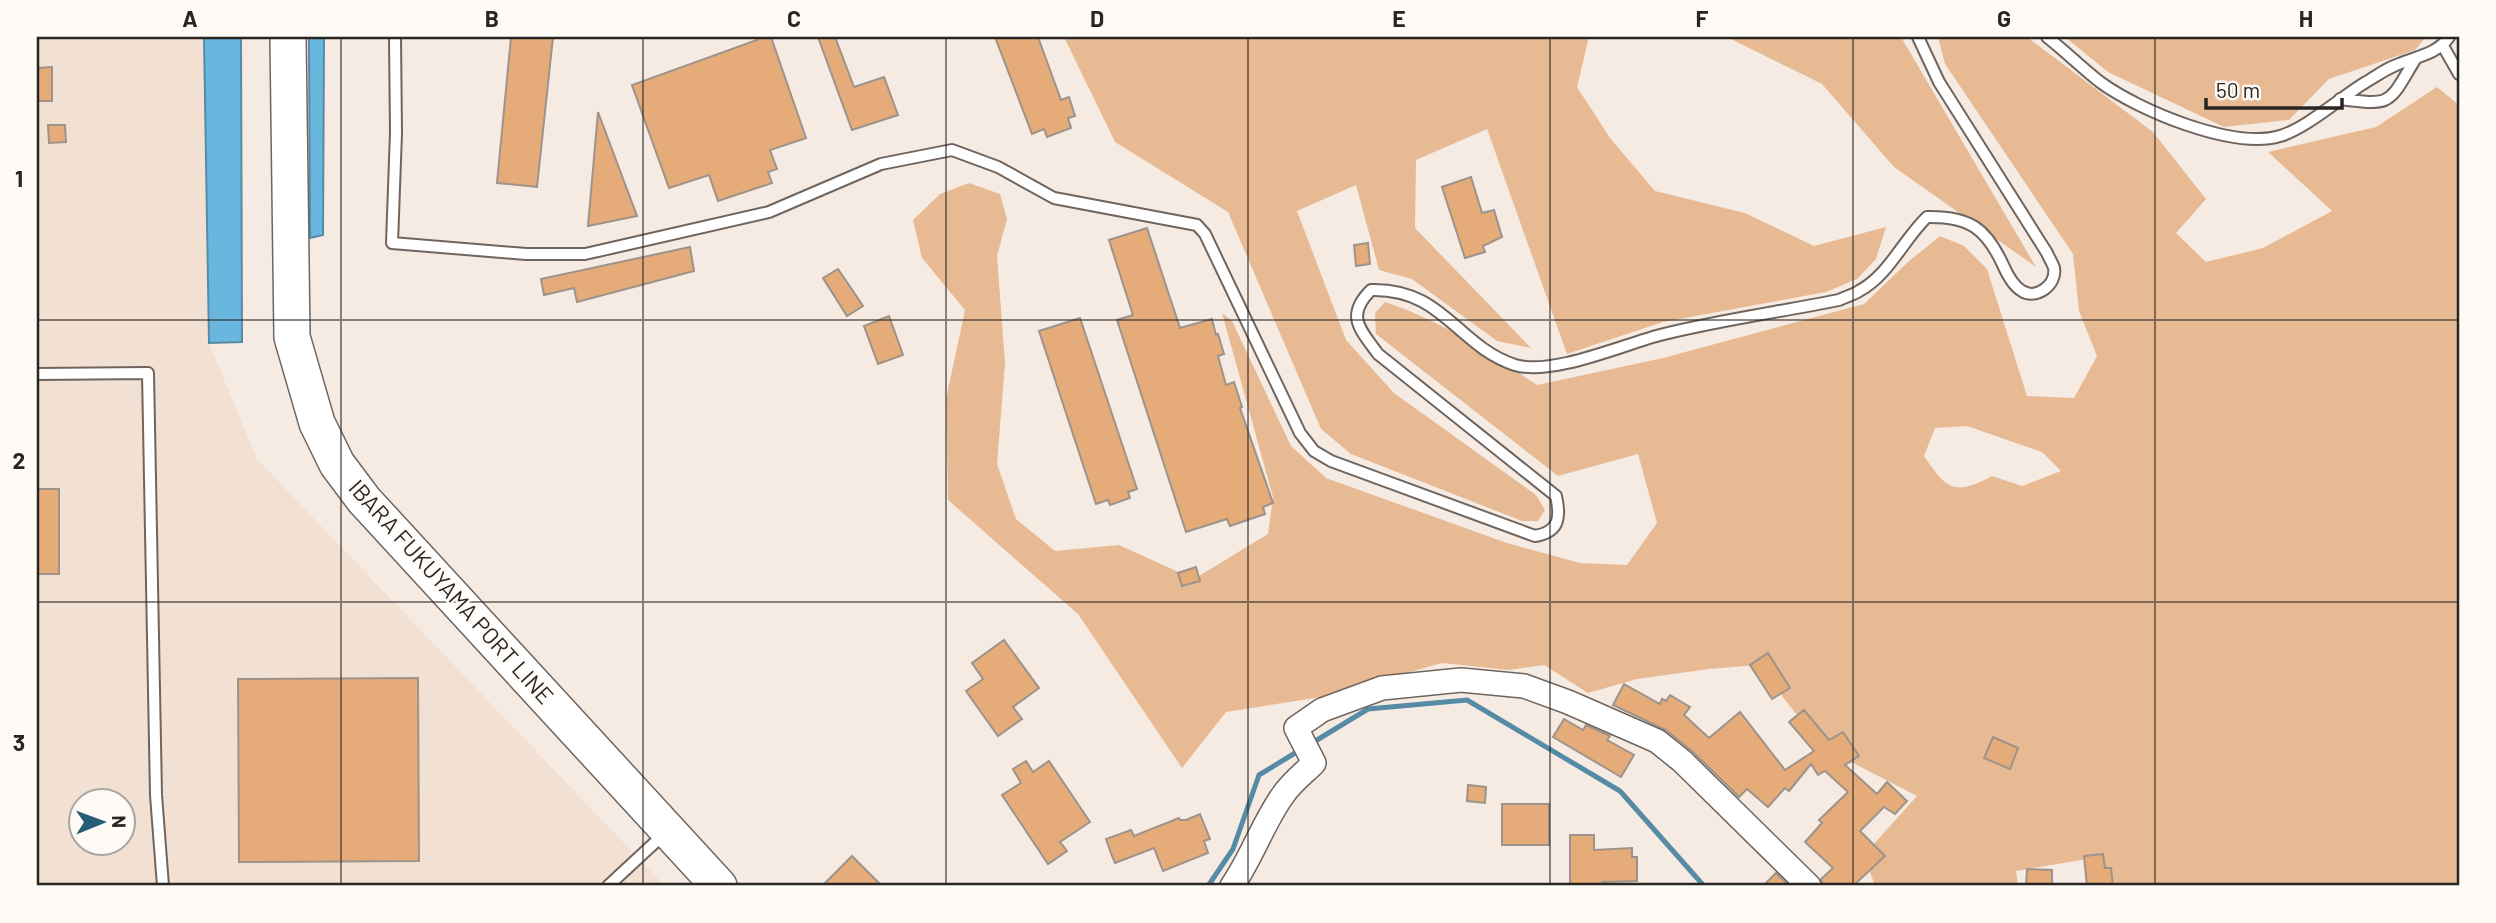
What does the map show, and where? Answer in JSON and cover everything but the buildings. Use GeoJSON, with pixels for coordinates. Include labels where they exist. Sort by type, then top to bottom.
{"type":"FeatureCollection","features":[{"type":"Feature","properties":{"kind":"main road","name":"IBARA FUKUYAMA PORT LINE"},"geometry":{"type":"LineString","coordinates":[[267,37],[269,338],[298,429],[320,472],[346,512],[659,839],[719,886]]}},
{"type":"Feature","properties":{"kind":"main road","name":"IBARA FUKUYAMA PORT LINE"},"geometry":{"type":"LineString","coordinates":[[288,37],[292,337],[317,423],[337,464],[364,500],[659,839],[687,886]]}},
{"type":"Feature","properties":{"kind":"street"},"geometry":{"type":"LineString","coordinates":[[1232,886],[1246,866],[1284,794],[1314,763],[1296,728],[1321,710],[1382,688],[1461,680],[1524,686],[1657,741],[1682,761],[1809,886]]}},
{"type":"Feature","properties":{"kind":"lane"},"geometry":{"type":"LineString","coordinates":[[395,37],[396,133],[392,243],[526,254],[585,254],[769,212],[881,164],[952,150],[998,167],[1054,198],[1197,225],[1205,234],[1300,433],[1314,451],[1331,461],[1535,536],[1546,534],[1556,525],[1560,512],[1556,496],[1378,354],[1359,327],[1356,313],[1360,302],[1371,290],[1391,290],[1410,295],[1426,302],[1492,354],[1516,365],[1555,365],[1661,335],[1839,300],[1860,291],[1881,274],[1927,217],[1950,216],[1975,226],[1993,244],[2007,274],[2019,290],[2030,295],[2043,291],[2052,281],[2055,270],[2048,253],[1939,82],[1918,37]]}},
{"type":"Feature","properties":{"kind":"lane"},"geometry":{"type":"LineString","coordinates":[[2047,37],[2101,83],[2152,112],[2225,135],[2254,139],[2280,136],[2298,127],[2395,65],[2416,58],[2446,41],[2459,74]]}},
{"type":"Feature","properties":{"kind":"lane"},"geometry":{"type":"LineString","coordinates":[[2340,99],[2374,104],[2386,101],[2395,92],[2416,58]]}},
{"type":"Feature","properties":{"kind":"lane"},"geometry":{"type":"LineString","coordinates":[[37,374],[148,373],[156,795],[163,886]]}},
{"type":"Feature","properties":{"kind":"lane"},"geometry":{"type":"LineString","coordinates":[[608,886],[659,839]]}},
{"type":"Feature","properties":{"kind":"shaded area"},"geometry":{"type":"Polygon","coordinates":[[[37,37],[208,37],[209,343],[257,459],[665,886],[37,886],[37,37]]]}},
{"type":"Feature","properties":{"kind":"shaded area"},"geometry":{"type":"Polygon","coordinates":[[[1064,37],[1589,37],[1577,87],[1610,138],[1655,191],[1745,213],[1814,246],[1886,227],[1876,259],[1857,279],[1826,292],[1663,322],[1567,354],[1487,129],[1416,160],[1415,228],[1531,348],[1497,341],[1412,279],[1379,270],[1356,185],[1297,211],[1346,340],[1394,393],[1536,495],[1545,510],[1538,521],[1522,521],[1351,454],[1321,429],[1228,212],[1115,142],[1064,37]]]}},
{"type":"Feature","properties":{"kind":"shaded area"},"geometry":{"type":"Polygon","coordinates":[[[1727,37],[1901,37],[2036,267],[1894,167],[1822,84],[1727,37]]]}},
{"type":"Feature","properties":{"kind":"shaded area"},"geometry":{"type":"Polygon","coordinates":[[[1938,37],[2027,37],[2153,132],[2206,199],[2176,233],[2206,262],[2263,248],[2332,211],[2268,152],[2376,127],[2437,87],[2459,105],[2459,886],[2117,886],[2093,858],[2016,871],[2018,886],[1875,886],[1864,855],[1917,796],[1822,747],[1758,665],[1637,679],[1588,693],[1544,665],[1509,670],[1442,663],[1321,697],[1226,712],[1182,768],[1078,614],[948,500],[946,399],[965,310],[922,258],[913,220],[940,194],[969,183],[1000,194],[1007,219],[997,256],[1005,363],[997,464],[1016,519],[1055,551],[1119,545],[1194,579],[1268,534],[1273,497],[1222,313],[1232,321],[1291,446],[1326,478],[1507,543],[1580,563],[1627,565],[1657,523],[1638,454],[1558,476],[1376,334],[1375,313],[1385,302],[1445,328],[1483,349],[1537,385],[1663,358],[1864,304],[1940,236],[1964,246],[1987,269],[2027,396],[2074,398],[2097,356],[2079,311],[2073,254],[1945,64],[1938,37]],[[1967,426],[1935,428],[1924,456],[1939,476],[1953,486],[1969,486],[1992,476],[2022,486],[2061,471],[2042,452],[1967,426]]]}},
{"type":"Feature","properties":{"kind":"shaded area"},"geometry":{"type":"Polygon","coordinates":[[[2065,37],[2426,37],[2415,50],[2329,79],[2289,120],[2224,127],[2108,72],[2065,37]]]}},
{"type":"Feature","properties":{"kind":"water"},"geometry":{"type":"Polygon","coordinates":[[[204,37],[241,37],[242,342],[209,343],[204,37]]]}},
{"type":"Feature","properties":{"kind":"water"},"geometry":{"type":"Polygon","coordinates":[[[309,37],[324,37],[323,235],[310,238],[309,37]]]}},
{"type":"Feature","properties":{"kind":"waterway"},"geometry":{"type":"LineString","coordinates":[[1312,743],[1368,709],[1467,700],[1620,791],[1704,886]]}},
{"type":"Feature","properties":{"kind":"waterway"},"geometry":{"type":"LineString","coordinates":[[1208,886],[1233,849],[1259,775],[1300,750]]}}]}
